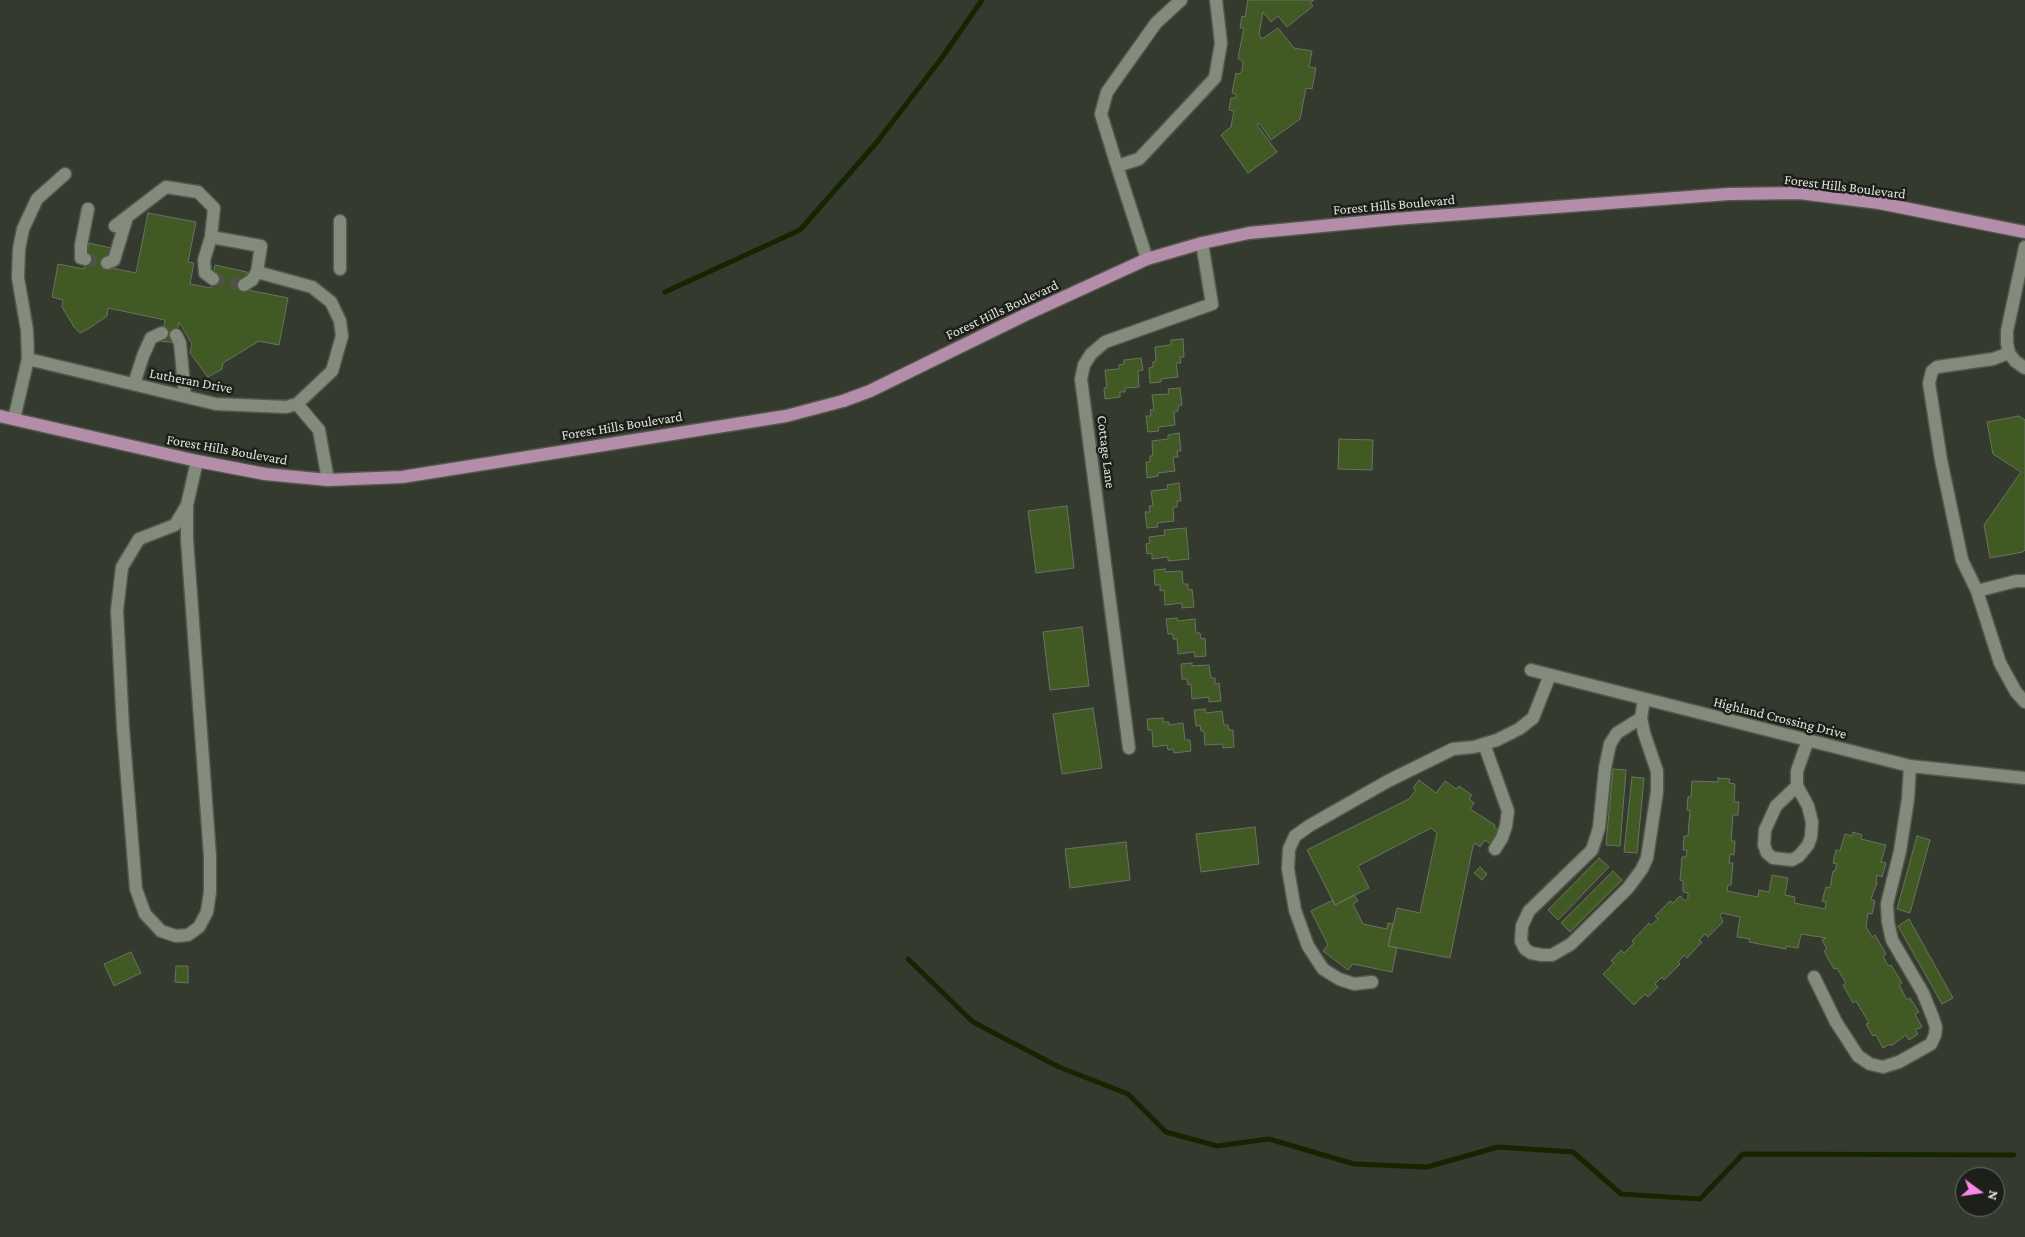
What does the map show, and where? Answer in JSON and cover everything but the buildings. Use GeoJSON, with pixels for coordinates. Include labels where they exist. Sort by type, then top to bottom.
{"type":"FeatureCollection","features":[{"type":"Feature","properties":{"kind":"main road","name":"Forest Hills Boulevard"},"geometry":{"type":"LineString","coordinates":[[0,416],[197,461],[264,474],[328,480],[402,477],[786,416],[843,401],[870,391],[1025,315],[1147,259],[1202,243],[1249,233],[1395,219],[1729,194],[1790,193],[1880,203],[2025,232]]}},
{"type":"Feature","properties":{"kind":"street"},"geometry":{"type":"LineString","coordinates":[[1147,259],[1101,114],[1107,92],[1156,23],[1181,0]]}},
{"type":"Feature","properties":{"kind":"street"},"geometry":{"type":"LineString","coordinates":[[1117,166],[1140,159],[1215,78],[1221,43],[1216,0]]}},
{"type":"Feature","properties":{"kind":"street"},"geometry":{"type":"LineString","coordinates":[[14,420],[28,359],[27,330],[18,278],[18,249],[23,229],[36,199],[65,174]]}},
{"type":"Feature","properties":{"kind":"street"},"geometry":{"type":"LineString","coordinates":[[115,226],[166,187],[198,192],[214,208]]}},
{"type":"Feature","properties":{"kind":"street"},"geometry":{"type":"LineString","coordinates":[[213,279],[205,272],[204,260],[211,237],[214,208],[224,198]]}},
{"type":"Feature","properties":{"kind":"street"},"geometry":{"type":"LineString","coordinates":[[86,259],[81,258],[81,245],[88,208]]}},
{"type":"Feature","properties":{"kind":"street"},"geometry":{"type":"LineString","coordinates":[[108,263],[114,260],[127,216]]}},
{"type":"Feature","properties":{"kind":"street"},"geometry":{"type":"LineString","coordinates":[[340,221],[340,269]]}},
{"type":"Feature","properties":{"kind":"street"},"geometry":{"type":"LineString","coordinates":[[211,237],[261,246],[257,272],[252,280],[244,285]]}},
{"type":"Feature","properties":{"kind":"street","name":"Cottage Lane"},"geometry":{"type":"LineString","coordinates":[[1129,748],[1082,379],[1084,365],[1091,354],[1105,342],[1212,304],[1202,243]]}},
{"type":"Feature","properties":{"kind":"street"},"geometry":{"type":"LineString","coordinates":[[2025,247],[2007,331],[2009,353],[2015,361],[2025,368]]}},
{"type":"Feature","properties":{"kind":"street"},"geometry":{"type":"LineString","coordinates":[[257,272],[312,286],[331,302],[340,321],[342,336],[332,371],[297,404],[319,430],[328,480]]}},
{"type":"Feature","properties":{"kind":"street"},"geometry":{"type":"LineString","coordinates":[[134,384],[151,338],[162,333]]}},
{"type":"Feature","properties":{"kind":"street"},"geometry":{"type":"LineString","coordinates":[[176,336],[180,343],[185,396]]}},
{"type":"Feature","properties":{"kind":"street"},"geometry":{"type":"LineString","coordinates":[[2009,353],[1993,359],[1937,367],[1932,371],[1929,383],[1941,460],[1962,560],[1977,591],[2000,663],[2016,692],[2025,702]]}},
{"type":"Feature","properties":{"kind":"street","name":"Lutheran Drive"},"geometry":{"type":"LineString","coordinates":[[28,359],[216,404],[286,407],[297,404]]}},
{"type":"Feature","properties":{"kind":"street"},"geometry":{"type":"LineString","coordinates":[[187,504],[175,525],[139,539],[122,567],[117,610],[123,728],[136,890],[145,914],[160,931],[176,936],[188,935],[200,927],[207,912],[210,892],[210,856],[187,540],[187,504],[197,461]]}},
{"type":"Feature","properties":{"kind":"street"},"geometry":{"type":"LineString","coordinates":[[1977,591],[2016,581],[2025,581]]}},
{"type":"Feature","properties":{"kind":"street","name":"Highland Crossing Drive"},"geometry":{"type":"LineString","coordinates":[[1530,670],[1910,766],[2025,778]]}},
{"type":"Feature","properties":{"kind":"street"},"geometry":{"type":"LineString","coordinates":[[1372,982],[1354,984],[1339,979],[1323,969],[1308,946],[1294,910],[1288,869],[1289,849],[1295,836],[1309,826],[1396,777],[1453,750],[1484,744],[1519,729],[1534,718],[1550,675]]}},
{"type":"Feature","properties":{"kind":"street"},"geometry":{"type":"LineString","coordinates":[[1641,718],[1617,733],[1610,744],[1605,768],[1599,828],[1592,850],[1529,912],[1522,926],[1521,941],[1526,949],[1531,952],[1542,956],[1552,955],[1571,944],[1628,888],[1642,869],[1647,858],[1657,792],[1657,771],[1641,718],[1644,699]]}},
{"type":"Feature","properties":{"kind":"street"},"geometry":{"type":"LineString","coordinates":[[1797,786],[1776,806],[1765,830],[1764,845],[1768,854],[1773,858],[1792,860],[1799,856],[1808,845],[1811,837],[1812,822],[1808,806],[1797,786],[1797,771],[1808,740]]}},
{"type":"Feature","properties":{"kind":"street"},"geometry":{"type":"LineString","coordinates":[[1484,744],[1508,811],[1502,838],[1495,848]]}},
{"type":"Feature","properties":{"kind":"street"},"geometry":{"type":"LineString","coordinates":[[1814,977],[1836,1022],[1858,1056],[1870,1064],[1883,1067],[1899,1062],[1931,1044],[1936,1027],[1933,1018],[1922,993],[1892,940],[1888,922],[1887,904],[1900,851],[1908,798],[1910,766]]}},
{"type":"Feature","properties":{"kind":"waterway"},"geometry":{"type":"LineString","coordinates":[[665,292],[800,230],[877,142],[941,59],[982,0]]}},
{"type":"Feature","properties":{"kind":"waterway"},"geometry":{"type":"LineString","coordinates":[[908,959],[973,1022],[1059,1067],[1128,1094],[1166,1132],[1217,1146],[1269,1139],[1354,1164],[1427,1167],[1498,1147],[1573,1152],[1621,1194],[1700,1199],[1743,1154],[2014,1155]]}},
{"type":"Feature","properties":{"kind":"tunnel"},"geometry":{"type":"LineString","coordinates":[[85,259],[107,263]]}},
{"type":"Feature","properties":{"kind":"tunnel"},"geometry":{"type":"LineString","coordinates":[[213,279],[244,285]]}}]}
